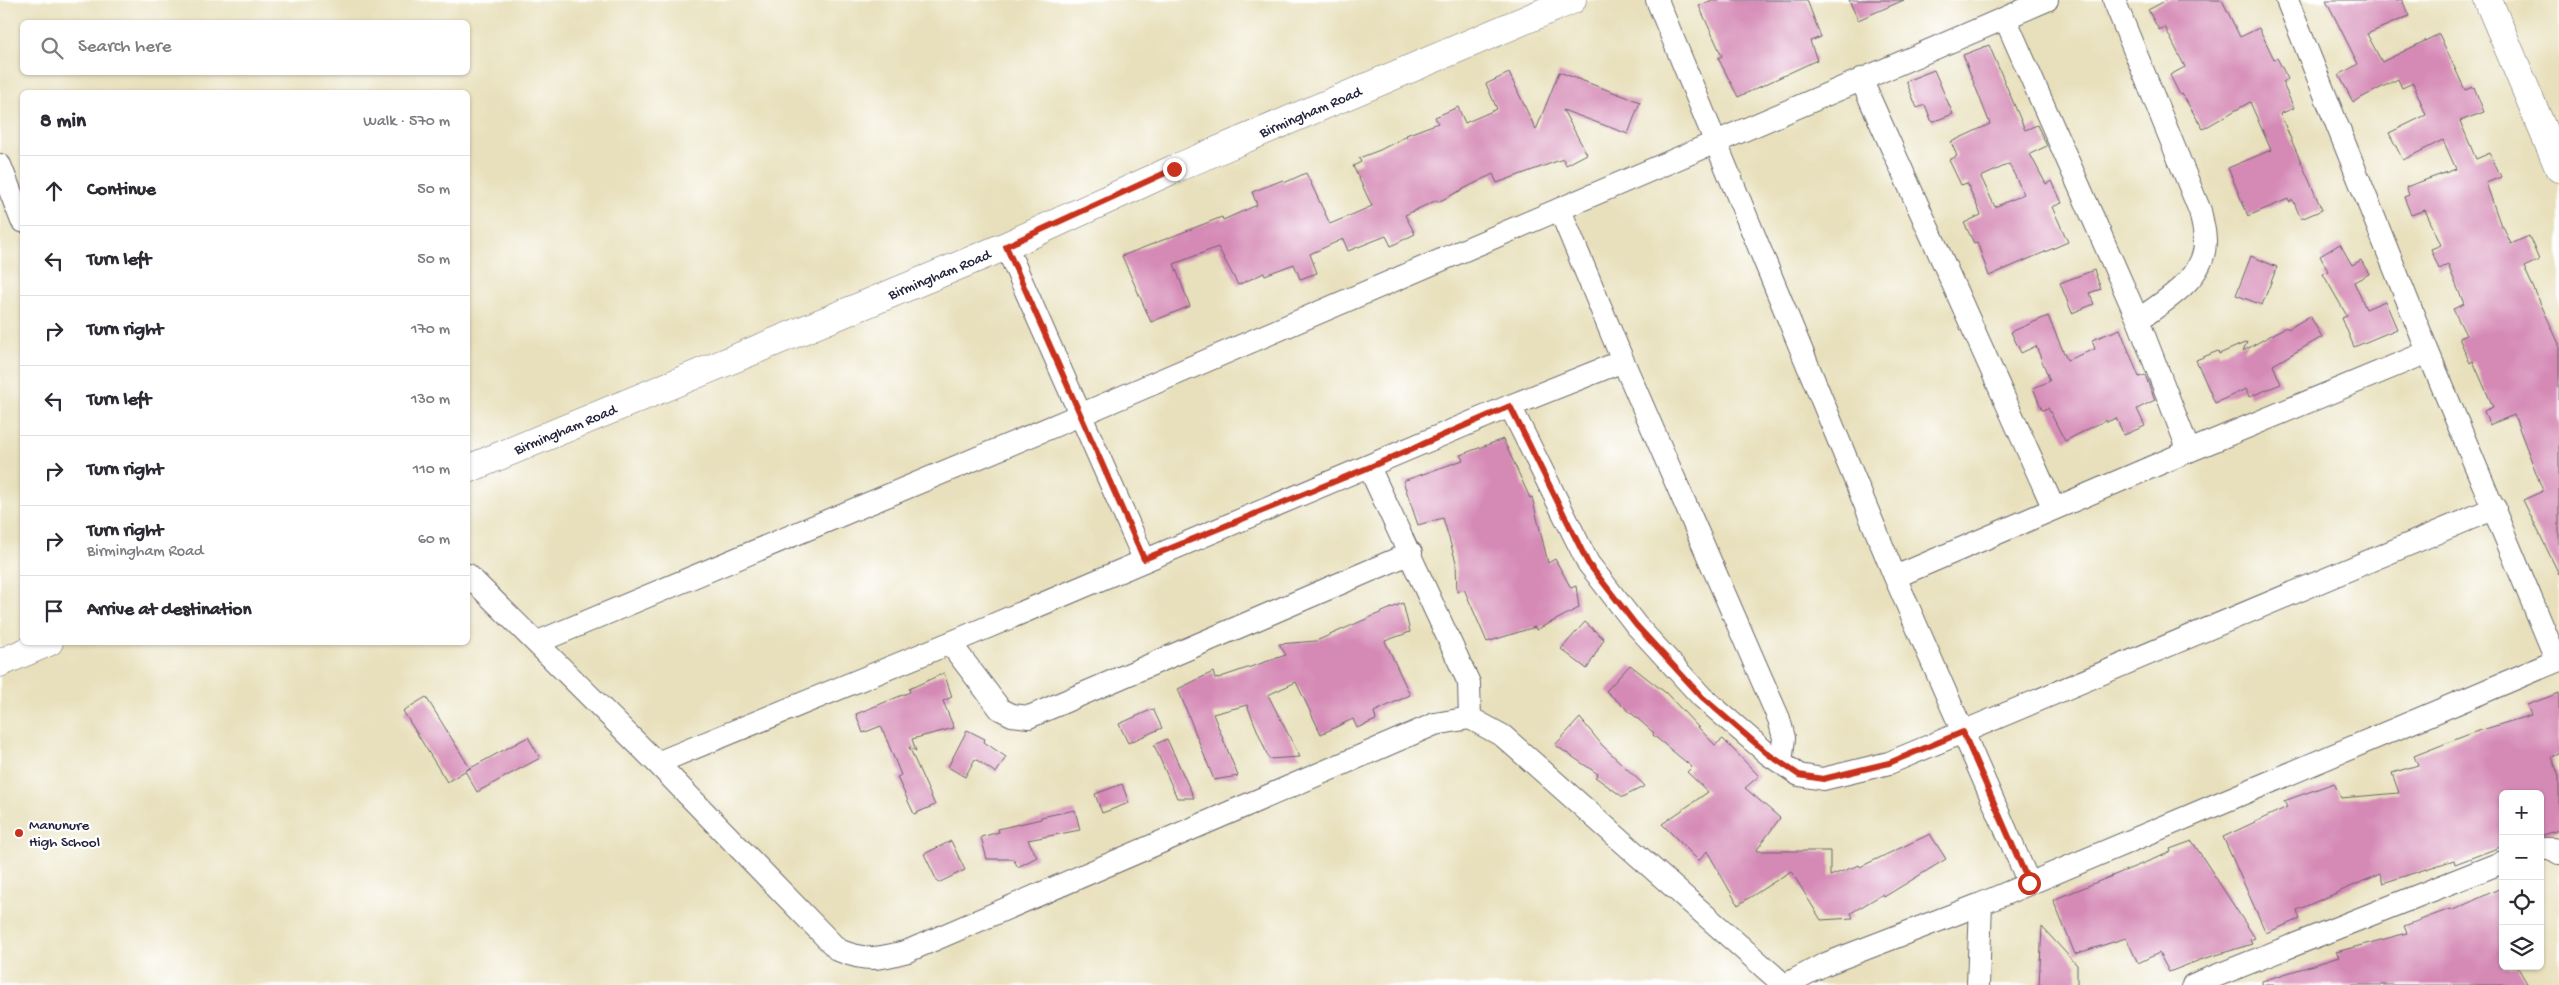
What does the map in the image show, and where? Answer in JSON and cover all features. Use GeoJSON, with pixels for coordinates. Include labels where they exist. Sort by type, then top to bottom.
{"type":"FeatureCollection","features":[{"type":"Feature","properties":{"kind":"street","name":"Birmingham Road"},"geometry":{"type":"LineString","coordinates":[[470,468],[1006,246],[1174,169],[1572,0]]}},
{"type":"Feature","properties":{"kind":"street"},"geometry":{"type":"LineString","coordinates":[[1657,0],[1895,577],[2029,883]]}},
{"type":"Feature","properties":{"kind":"street"},"geometry":{"type":"LineString","coordinates":[[538,642],[1080,415],[2047,0]]}},
{"type":"Feature","properties":{"kind":"street"},"geometry":{"type":"LineString","coordinates":[[2114,0],[2200,211],[2205,243],[2199,263],[2184,288],[2138,320]]}},
{"type":"Feature","properties":{"kind":"street"},"geometry":{"type":"LineString","coordinates":[[470,578],[538,642],[838,950],[853,956],[876,960],[908,951],[1435,724],[1470,718],[1503,736],[1784,985],[1823,965],[1982,904],[2558,661],[2428,352],[2287,0]]}},
{"type":"Feature","properties":{"kind":"street"},"geometry":{"type":"LineString","coordinates":[[2488,0],[2559,168]]}},
{"type":"Feature","properties":{"kind":"street"},"geometry":{"type":"LineString","coordinates":[[2005,18],[2138,320],[2189,451]]}},
{"type":"Feature","properties":{"kind":"street"},"geometry":{"type":"LineString","coordinates":[[1861,79],[2054,509]]}},
{"type":"Feature","properties":{"kind":"street"},"geometry":{"type":"LineString","coordinates":[[0,165],[20,216]]}},
{"type":"Feature","properties":{"kind":"street"},"geometry":{"type":"LineString","coordinates":[[1560,210],[1622,361],[1779,719],[1784,738],[1780,763]]}},
{"type":"Feature","properties":{"kind":"street"},"geometry":{"type":"LineString","coordinates":[[1006,246],[1144,559]]}},
{"type":"Feature","properties":{"kind":"street"},"geometry":{"type":"LineString","coordinates":[[1895,577],[2189,451],[2428,352]]}},
{"type":"Feature","properties":{"kind":"street"},"geometry":{"type":"LineString","coordinates":[[657,763],[950,643],[1144,559],[1622,361]]}},
{"type":"Feature","properties":{"kind":"street"},"geometry":{"type":"LineString","coordinates":[[1510,406],[1588,563],[1636,625],[1702,697],[1780,763],[1799,775],[1823,779],[1889,763],[2495,508]]}},
{"type":"Feature","properties":{"kind":"street"},"geometry":{"type":"LineString","coordinates":[[1370,467],[1469,683],[1470,718]]}},
{"type":"Feature","properties":{"kind":"street"},"geometry":{"type":"LineString","coordinates":[[950,643],[1000,708],[1012,715],[1029,717],[1411,553]]}},
{"type":"Feature","properties":{"kind":"street"},"geometry":{"type":"LineString","coordinates":[[0,663],[42,645]]}},
{"type":"Feature","properties":{"kind":"street"},"geometry":{"type":"LineString","coordinates":[[2544,849],[2553,849],[2559,853]]}},
{"type":"Feature","properties":{"kind":"street"},"geometry":{"type":"LineString","coordinates":[[2193,985],[2499,864]]}},
{"type":"Feature","properties":{"kind":"street"},"geometry":{"type":"LineString","coordinates":[[1978,985],[1982,904]]}},
{"type":"Feature","properties":{"kind":"building"},"geometry":{"type":"Polygon","coordinates":[[[1712,0],[1807,0],[1821,37],[1810,41],[1817,60],[1738,97],[1718,58],[1722,56],[1699,6],[1712,0]]]}},
{"type":"Feature","properties":{"kind":"building"},"geometry":{"type":"Polygon","coordinates":[[[1849,0],[1904,0],[1858,20],[1849,0]]]}},
{"type":"Feature","properties":{"kind":"building"},"geometry":{"type":"Polygon","coordinates":[[[2167,0],[2222,0],[2240,37],[2259,28],[2274,59],[2277,58],[2288,79],[2282,82],[2294,108],[2280,114],[2322,210],[2301,219],[2293,200],[2289,202],[2288,199],[2248,216],[2228,168],[2271,150],[2250,102],[2203,129],[2182,94],[2180,95],[2170,75],[2185,67],[2165,27],[2159,30],[2148,10],[2167,0]]]}},
{"type":"Feature","properties":{"kind":"building"},"geometry":{"type":"Polygon","coordinates":[[[2326,0],[2402,0],[2409,16],[2367,34],[2382,62],[2439,34],[2465,90],[2474,87],[2484,112],[2460,121],[2476,159],[2490,153],[2501,177],[2486,183],[2501,226],[2503,226],[2511,244],[2529,236],[2539,260],[2524,267],[2559,344],[2559,574],[2523,500],[2543,491],[2514,415],[2489,425],[2484,411],[2493,407],[2473,361],[2470,363],[2459,338],[2466,335],[2453,309],[2464,304],[2448,265],[2439,269],[2431,249],[2441,245],[2425,210],[2411,215],[2404,197],[2409,195],[2406,187],[2456,169],[2443,140],[2403,160],[2389,133],[2426,115],[2413,83],[2402,88],[2398,79],[2353,102],[2339,75],[2358,64],[2326,0]]]}},
{"type":"Feature","properties":{"kind":"building"},"geometry":{"type":"Polygon","coordinates":[[[1989,45],[2025,130],[2037,125],[2047,146],[2030,154],[2046,184],[2052,181],[2062,203],[2052,207],[2068,242],[1989,276],[1977,242],[1974,243],[1964,223],[1981,215],[1967,183],[1961,185],[1949,160],[1957,156],[1951,142],[1990,124],[1963,55],[1989,45]],[[2009,164],[1981,177],[1995,207],[2024,194],[2009,164]]]}},
{"type":"Feature","properties":{"kind":"building"},"geometry":{"type":"Polygon","coordinates":[[[1934,70],[1953,114],[1932,122],[1925,105],[1917,108],[1906,81],[1934,70]]]}},
{"type":"Feature","properties":{"kind":"building"},"geometry":{"type":"Polygon","coordinates":[[[1559,72],[1640,102],[1628,134],[1563,110],[1587,154],[1566,165],[1563,159],[1497,183],[1493,174],[1438,202],[1437,200],[1405,215],[1415,234],[1391,246],[1386,236],[1348,251],[1343,239],[1310,254],[1317,273],[1300,279],[1294,264],[1265,275],[1264,273],[1238,285],[1218,247],[1174,264],[1190,306],[1151,322],[1122,256],[1222,217],[1223,220],[1257,205],[1252,192],[1283,180],[1284,183],[1306,173],[1330,224],[1372,206],[1353,166],[1361,162],[1359,158],[1380,150],[1406,135],[1438,123],[1435,117],[1458,107],[1465,123],[1497,109],[1486,84],[1509,73],[1536,130],[1559,72]]]}},
{"type":"Feature","properties":{"kind":"building"},"geometry":{"type":"Polygon","coordinates":[[[2340,244],[2352,265],[2361,260],[2369,274],[2354,282],[2366,309],[2385,301],[2397,329],[2354,347],[2342,318],[2347,316],[2323,274],[2328,271],[2320,256],[2340,244]]]}},
{"type":"Feature","properties":{"kind":"building"},"geometry":{"type":"Polygon","coordinates":[[[2251,256],[2277,267],[2262,305],[2236,295],[2251,256]]]}},
{"type":"Feature","properties":{"kind":"building"},"geometry":{"type":"Polygon","coordinates":[[[2094,270],[2101,289],[2089,293],[2094,304],[2072,313],[2060,283],[2094,270]]]}},
{"type":"Feature","properties":{"kind":"building"},"geometry":{"type":"Polygon","coordinates":[[[2048,316],[2067,360],[2095,349],[2092,340],[2120,329],[2139,377],[2145,375],[2155,400],[2137,409],[2145,426],[2124,435],[2116,418],[2107,422],[2106,420],[2065,441],[2048,408],[2042,410],[2033,388],[2050,381],[2036,346],[2021,353],[2011,332],[2048,316]]]}},
{"type":"Feature","properties":{"kind":"building"},"geometry":{"type":"Polygon","coordinates":[[[2310,316],[2322,337],[2273,365],[2281,384],[2249,397],[2246,389],[2215,403],[2196,360],[2218,351],[2219,354],[2247,342],[2243,351],[2310,316]]]}},
{"type":"Feature","properties":{"kind":"building"},"geometry":{"type":"Polygon","coordinates":[[[1503,439],[1530,498],[1532,497],[1548,563],[1555,559],[1571,588],[1576,586],[1579,608],[1536,630],[1535,627],[1487,642],[1464,589],[1457,592],[1456,562],[1443,518],[1418,525],[1403,481],[1463,460],[1460,455],[1503,439]]]}},
{"type":"Feature","properties":{"kind":"building"},"geometry":{"type":"Polygon","coordinates":[[[1403,603],[1410,632],[1385,641],[1410,695],[1374,712],[1376,720],[1357,728],[1353,719],[1321,734],[1296,682],[1268,695],[1300,757],[1269,759],[1247,705],[1213,714],[1238,776],[1214,780],[1178,689],[1213,672],[1215,679],[1286,655],[1279,644],[1316,641],[1403,603]]]}},
{"type":"Feature","properties":{"kind":"building"},"geometry":{"type":"Polygon","coordinates":[[[1585,622],[1604,639],[1587,669],[1561,649],[1585,622]]]}},
{"type":"Feature","properties":{"kind":"building"},"geometry":{"type":"Polygon","coordinates":[[[1630,665],[1666,693],[1715,745],[1723,739],[1759,776],[1745,788],[1780,818],[1756,851],[1830,851],[1830,876],[1859,865],[1860,867],[1930,834],[1946,859],[1884,897],[1883,894],[1851,913],[1853,918],[1821,920],[1791,871],[1738,905],[1707,851],[1699,861],[1662,824],[1708,792],[1687,772],[1692,767],[1653,735],[1654,733],[1606,691],[1630,665]]]}},
{"type":"Feature","properties":{"kind":"building"},"geometry":{"type":"Polygon","coordinates":[[[944,673],[952,697],[943,701],[954,728],[912,739],[916,751],[909,747],[935,805],[914,814],[897,777],[901,775],[881,726],[863,733],[856,714],[910,692],[909,689],[944,673]]]}},
{"type":"Feature","properties":{"kind":"building"},"geometry":{"type":"Polygon","coordinates":[[[2559,693],[2559,754],[2552,757],[2559,777],[2559,830],[2544,835],[2544,790],[2499,790],[2499,848],[2455,864],[2454,860],[2383,883],[2380,874],[2297,910],[2300,919],[2266,933],[2223,837],[2287,807],[2284,801],[2334,783],[2341,798],[2399,793],[2392,773],[2418,765],[2414,756],[2472,733],[2531,715],[2527,705],[2559,693]]]}},
{"type":"Feature","properties":{"kind":"building"},"geometry":{"type":"Polygon","coordinates":[[[426,697],[470,768],[447,782],[403,711],[426,697]]]}},
{"type":"Feature","properties":{"kind":"building"},"geometry":{"type":"Polygon","coordinates":[[[1153,709],[1162,728],[1128,743],[1119,724],[1153,709]]]}},
{"type":"Feature","properties":{"kind":"building"},"geometry":{"type":"Polygon","coordinates":[[[1580,718],[1602,745],[1645,786],[1623,797],[1595,777],[1598,774],[1555,745],[1580,718]]]}},
{"type":"Feature","properties":{"kind":"building"},"geometry":{"type":"Polygon","coordinates":[[[967,730],[985,739],[984,742],[1006,757],[996,773],[975,759],[965,777],[948,767],[967,730]]]}},
{"type":"Feature","properties":{"kind":"building"},"geometry":{"type":"Polygon","coordinates":[[[528,737],[540,758],[477,792],[465,771],[528,737]]]}},
{"type":"Feature","properties":{"kind":"building"},"geometry":{"type":"Polygon","coordinates":[[[1167,739],[1194,798],[1177,798],[1154,745],[1167,739]]]}},
{"type":"Feature","properties":{"kind":"building"},"geometry":{"type":"Polygon","coordinates":[[[1122,784],[1129,803],[1102,813],[1095,794],[1122,784]]]}},
{"type":"Feature","properties":{"kind":"building"},"geometry":{"type":"Polygon","coordinates":[[[1075,810],[1080,830],[1028,840],[1037,857],[1018,867],[1013,859],[987,859],[981,837],[999,832],[998,829],[1075,810]]]}},
{"type":"Feature","properties":{"kind":"building"},"geometry":{"type":"Polygon","coordinates":[[[951,841],[965,870],[938,883],[924,854],[951,841]]]}},
{"type":"Feature","properties":{"kind":"building"},"geometry":{"type":"Polygon","coordinates":[[[2192,841],[2255,938],[2250,940],[2252,944],[2169,972],[2159,953],[2138,963],[2126,938],[2075,954],[2053,900],[2171,852],[2170,849],[2192,841]]]}},
{"type":"Feature","properties":{"kind":"building"},"geometry":{"type":"Polygon","coordinates":[[[2499,889],[2499,970],[2519,970],[2528,985],[2262,985],[2262,981],[2339,957],[2336,952],[2407,933],[2404,926],[2450,909],[2451,911],[2499,889]]]}},
{"type":"Feature","properties":{"kind":"building"},"geometry":{"type":"Polygon","coordinates":[[[2042,927],[2077,965],[2077,985],[2039,985],[2042,927]]]}},
{"type":"Feature","properties":{"kind":"place","name":"Manunure High School"},"geometry":{"type":"Point","coordinates":[19,833]}},
{"type":"Feature","properties":{"kind":"route"},"geometry":{"type":"LineString","coordinates":[[1174,169],[1006,246],[1144,559],[1370,467],[1510,406],[1588,563],[1636,625],[1702,697],[1768,754],[1799,775],[1823,779],[1889,763],[1963,732],[2029,883]]}}]}
